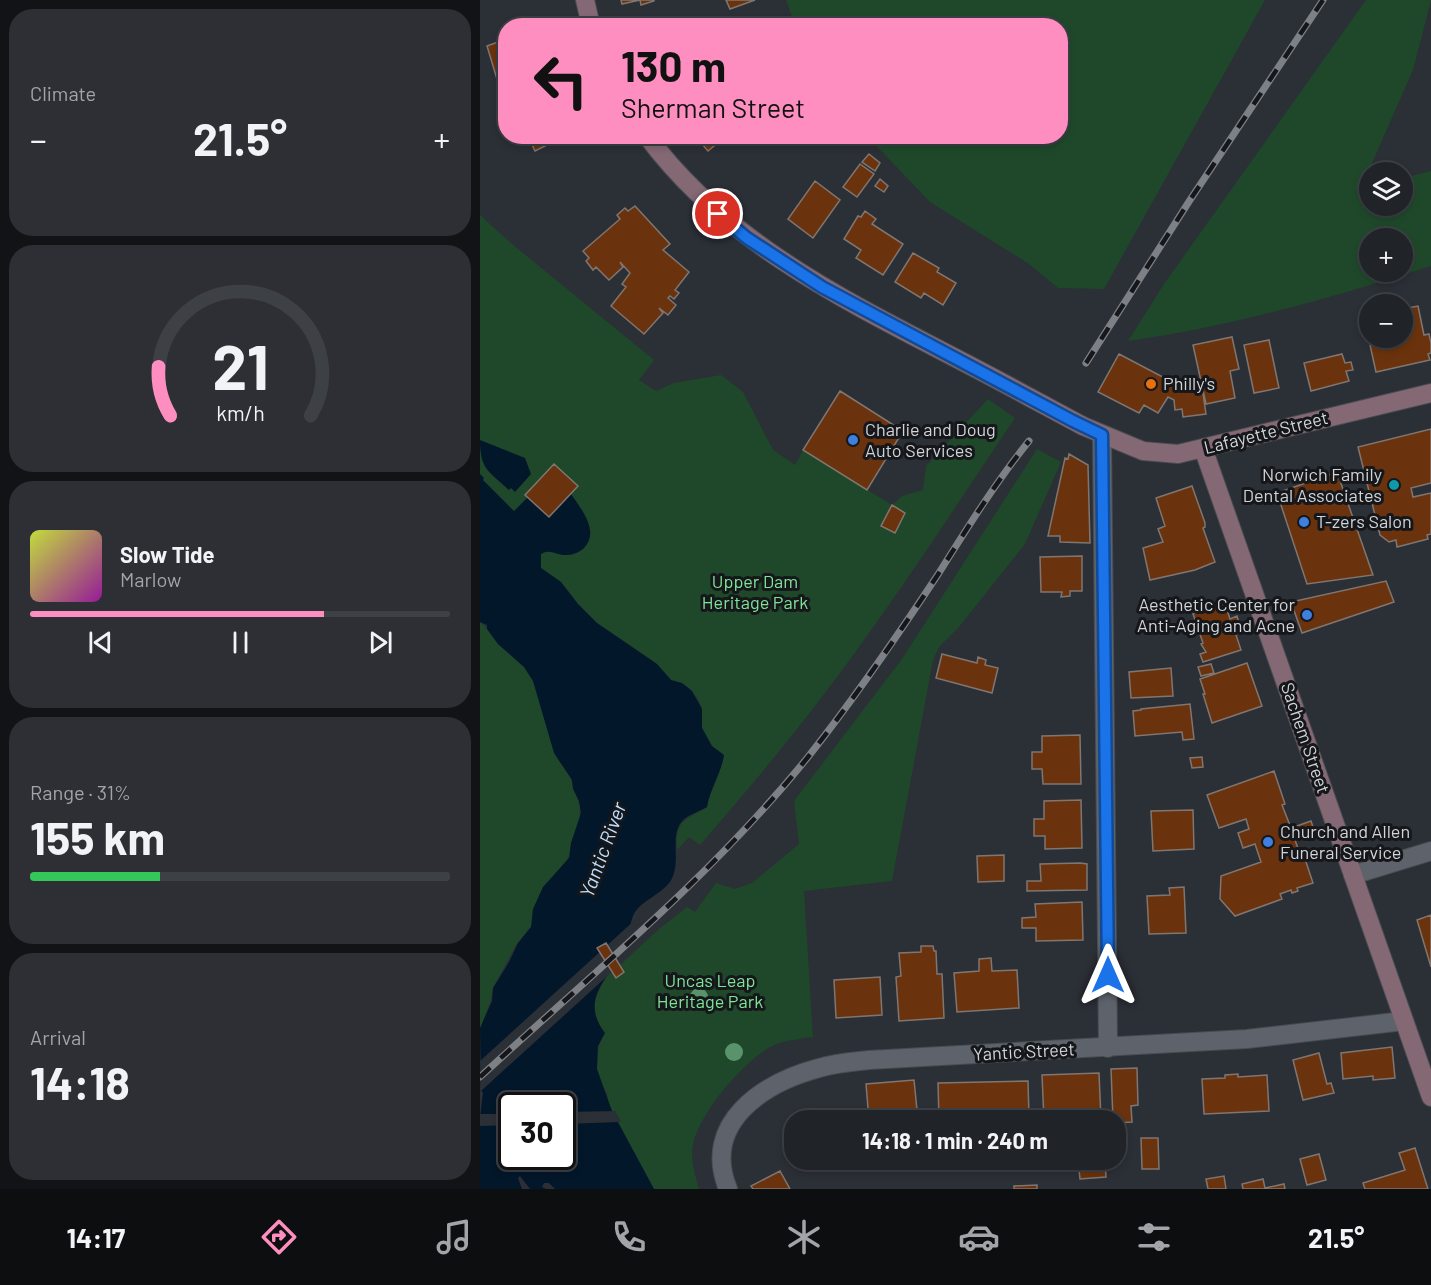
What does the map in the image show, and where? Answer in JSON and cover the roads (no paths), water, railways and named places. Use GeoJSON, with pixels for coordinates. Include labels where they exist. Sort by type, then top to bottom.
{"type":"FeatureCollection","features":[{"type":"Feature","properties":{"kind":"street"},"geometry":{"type":"LineString","coordinates":[[585,0],[589,18]]}},
{"type":"Feature","properties":{"kind":"street","name":"Lafayette Street"},"geometry":{"type":"LineString","coordinates":[[654,144],[693,192],[727,222],[766,251],[849,302],[1083,426],[1130,447],[1154,453],[1178,453],[1431,393]]}},
{"type":"Feature","properties":{"kind":"street"},"geometry":{"type":"LineString","coordinates":[[1102,435],[1108,1048]]}},
{"type":"Feature","properties":{"kind":"street","name":"Sachem Street"},"geometry":{"type":"LineString","coordinates":[[1203,448],[1431,1097]]}},
{"type":"Feature","properties":{"kind":"street"},"geometry":{"type":"LineString","coordinates":[[1353,875],[1431,851]]}},
{"type":"Feature","properties":{"kind":"street","name":"Yantic Street"},"geometry":{"type":"LineString","coordinates":[[728,1189],[720,1156],[723,1140],[730,1125],[752,1100],[769,1089],[798,1074],[829,1065],[869,1060],[1247,1040],[1404,1021]]}},
{"type":"Feature","properties":{"kind":"water"},"geometry":{"type":"Polygon","coordinates":[[[480,440],[525,458],[531,474],[515,492],[511,488],[509,490],[487,469],[480,450],[480,440]]]}},
{"type":"Feature","properties":{"kind":"water","name":"Yantic River"},"geometry":{"type":"Polygon","coordinates":[[[480,474],[483,480],[514,511],[528,497],[549,517],[571,494],[590,527],[588,541],[582,549],[572,554],[544,552],[541,554],[541,568],[561,582],[597,623],[657,664],[671,680],[682,683],[692,691],[702,709],[702,728],[712,746],[724,755],[707,807],[685,818],[677,830],[675,867],[670,882],[635,912],[626,943],[596,997],[597,1020],[605,1033],[598,1046],[597,1069],[612,1111],[654,1189],[555,1189],[549,1183],[544,1183],[542,1187],[546,1189],[530,1189],[520,1176],[518,1178],[522,1189],[480,1189],[480,1118],[483,1093],[481,1090],[480,1028],[492,1001],[493,988],[518,943],[531,927],[533,909],[543,887],[569,858],[571,843],[581,813],[572,780],[554,753],[533,681],[524,667],[498,644],[487,629],[487,625],[480,622],[480,474]]]}},
{"type":"Feature","properties":{"kind":"railway"},"geometry":{"type":"LineString","coordinates":[[1086,363],[1190,200],[1323,0]]}},
{"type":"Feature","properties":{"kind":"railway"},"geometry":{"type":"LineString","coordinates":[[480,1077],[650,923],[732,843],[771,801],[858,691],[922,599],[993,490],[1029,441]]}},
{"type":"Feature","properties":{"kind":"place","name":"Philly's"},"geometry":{"type":"Point","coordinates":[1151,384]}},
{"type":"Feature","properties":{"kind":"place","name":"Charlie and Doug Auto Services"},"geometry":{"type":"Point","coordinates":[853,440]}},
{"type":"Feature","properties":{"kind":"place","name":"Norwich Family Dental Associates"},"geometry":{"type":"Point","coordinates":[1394,485]}},
{"type":"Feature","properties":{"kind":"place","name":"T-zers Salon"},"geometry":{"type":"Point","coordinates":[1304,522]}},
{"type":"Feature","properties":{"kind":"place","name":"Aesthetic Center for Anti-Aging and Acne"},"geometry":{"type":"Point","coordinates":[1307,615]}},
{"type":"Feature","properties":{"kind":"place","name":"Church and Allen Funeral Service"},"geometry":{"type":"Point","coordinates":[1268,842]}},
{"type":"Feature","properties":{"kind":"park label","name":"Upper Dam Heritage Park"},"geometry":{"type":"Point","coordinates":[755,592]}},
{"type":"Feature","properties":{"kind":"park label","name":"Uncas Leap Heritage Park"},"geometry":{"type":"Point","coordinates":[710,991]}}]}
